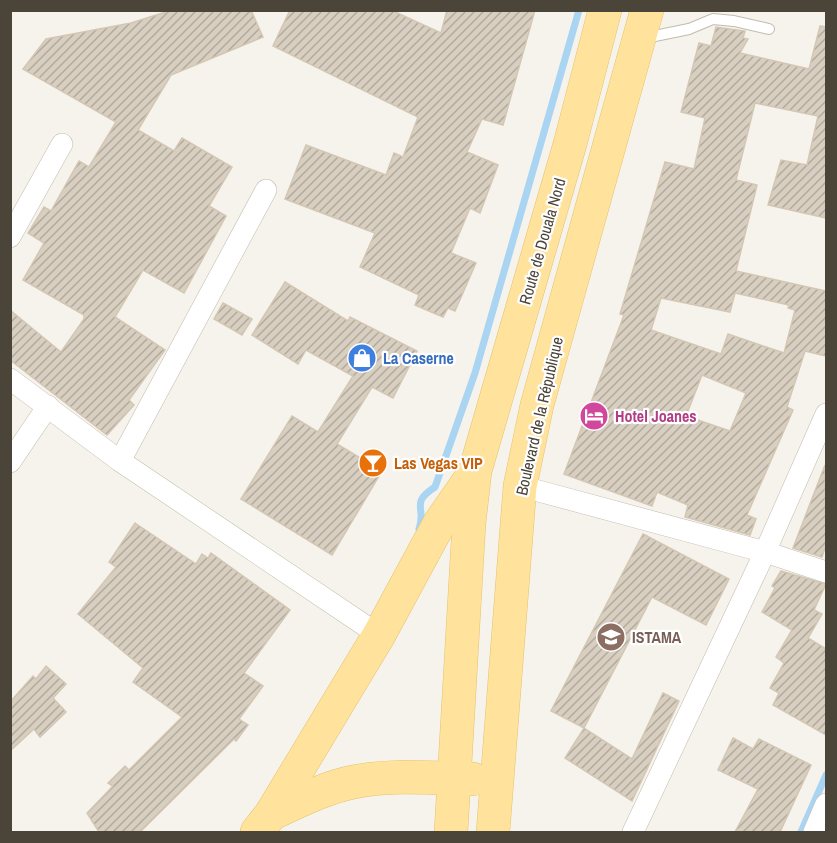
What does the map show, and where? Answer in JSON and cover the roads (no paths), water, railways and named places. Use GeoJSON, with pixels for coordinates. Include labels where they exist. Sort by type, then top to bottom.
{"type":"FeatureCollection","features":[{"type":"Feature","properties":{"kind":"main road","name":"Route de Douala Nord"},"geometry":{"type":"LineString","coordinates":[[475,471],[570,144],[605,10]]}},
{"type":"Feature","properties":{"kind":"main road","name":"Boulevard de la République"},"geometry":{"type":"LineString","coordinates":[[493,832],[520,486],[537,405],[643,25]]}},
{"type":"Feature","properties":{"kind":"main road"},"geometry":{"type":"LineString","coordinates":[[570,144],[606,156]]}},
{"type":"Feature","properties":{"kind":"main road"},"geometry":{"type":"LineString","coordinates":[[264,823],[379,635],[439,524],[475,471]]}},
{"type":"Feature","properties":{"kind":"main road"},"geometry":{"type":"LineString","coordinates":[[451,832],[469,523],[475,471]]}},
{"type":"Feature","properties":{"kind":"main road"},"geometry":{"type":"LineString","coordinates":[[264,823],[319,793],[354,782],[415,777],[497,779]]}},
{"type":"Feature","properties":{"kind":"street"},"geometry":{"type":"LineString","coordinates":[[10,237],[62,144]]}},
{"type":"Feature","properties":{"kind":"street"},"geometry":{"type":"LineString","coordinates":[[120,461],[266,190]]}},
{"type":"Feature","properties":{"kind":"street"},"geometry":{"type":"LineString","coordinates":[[10,380],[120,461],[379,635]]}},
{"type":"Feature","properties":{"kind":"street"},"geometry":{"type":"LineString","coordinates":[[10,462],[48,406]]}},
{"type":"Feature","properties":{"kind":"street"},"geometry":{"type":"LineString","coordinates":[[633,832],[765,552],[826,414]]}},
{"type":"Feature","properties":{"kind":"street"},"geometry":{"type":"LineString","coordinates":[[520,486],[765,552],[826,572]]}},
{"type":"Feature","properties":{"kind":"street"},"geometry":{"type":"LineString","coordinates":[[814,832],[826,804]]}},
{"type":"Feature","properties":{"kind":"lane"},"geometry":{"type":"LineString","coordinates":[[643,25],[689,29],[713,20],[734,21],[769,29]]}},
{"type":"Feature","properties":{"kind":"waterway"},"geometry":{"type":"LineString","coordinates":[[419,529],[421,502],[435,487],[475,373],[579,10]]}},
{"type":"Feature","properties":{"kind":"waterway"},"geometry":{"type":"LineString","coordinates":[[801,832],[826,775]]}},
{"type":"Feature","properties":{"kind":"place","name":"La Caserne"},"geometry":{"type":"Point","coordinates":[362,358]}},
{"type":"Feature","properties":{"kind":"place","name":"Hotel Joanes"},"geometry":{"type":"Point","coordinates":[594,416]}},
{"type":"Feature","properties":{"kind":"place","name":"Las Vegas VIP"},"geometry":{"type":"Point","coordinates":[373,463]}},
{"type":"Feature","properties":{"kind":"place","name":"ISTAMA"},"geometry":{"type":"Point","coordinates":[611,637]}}]}
